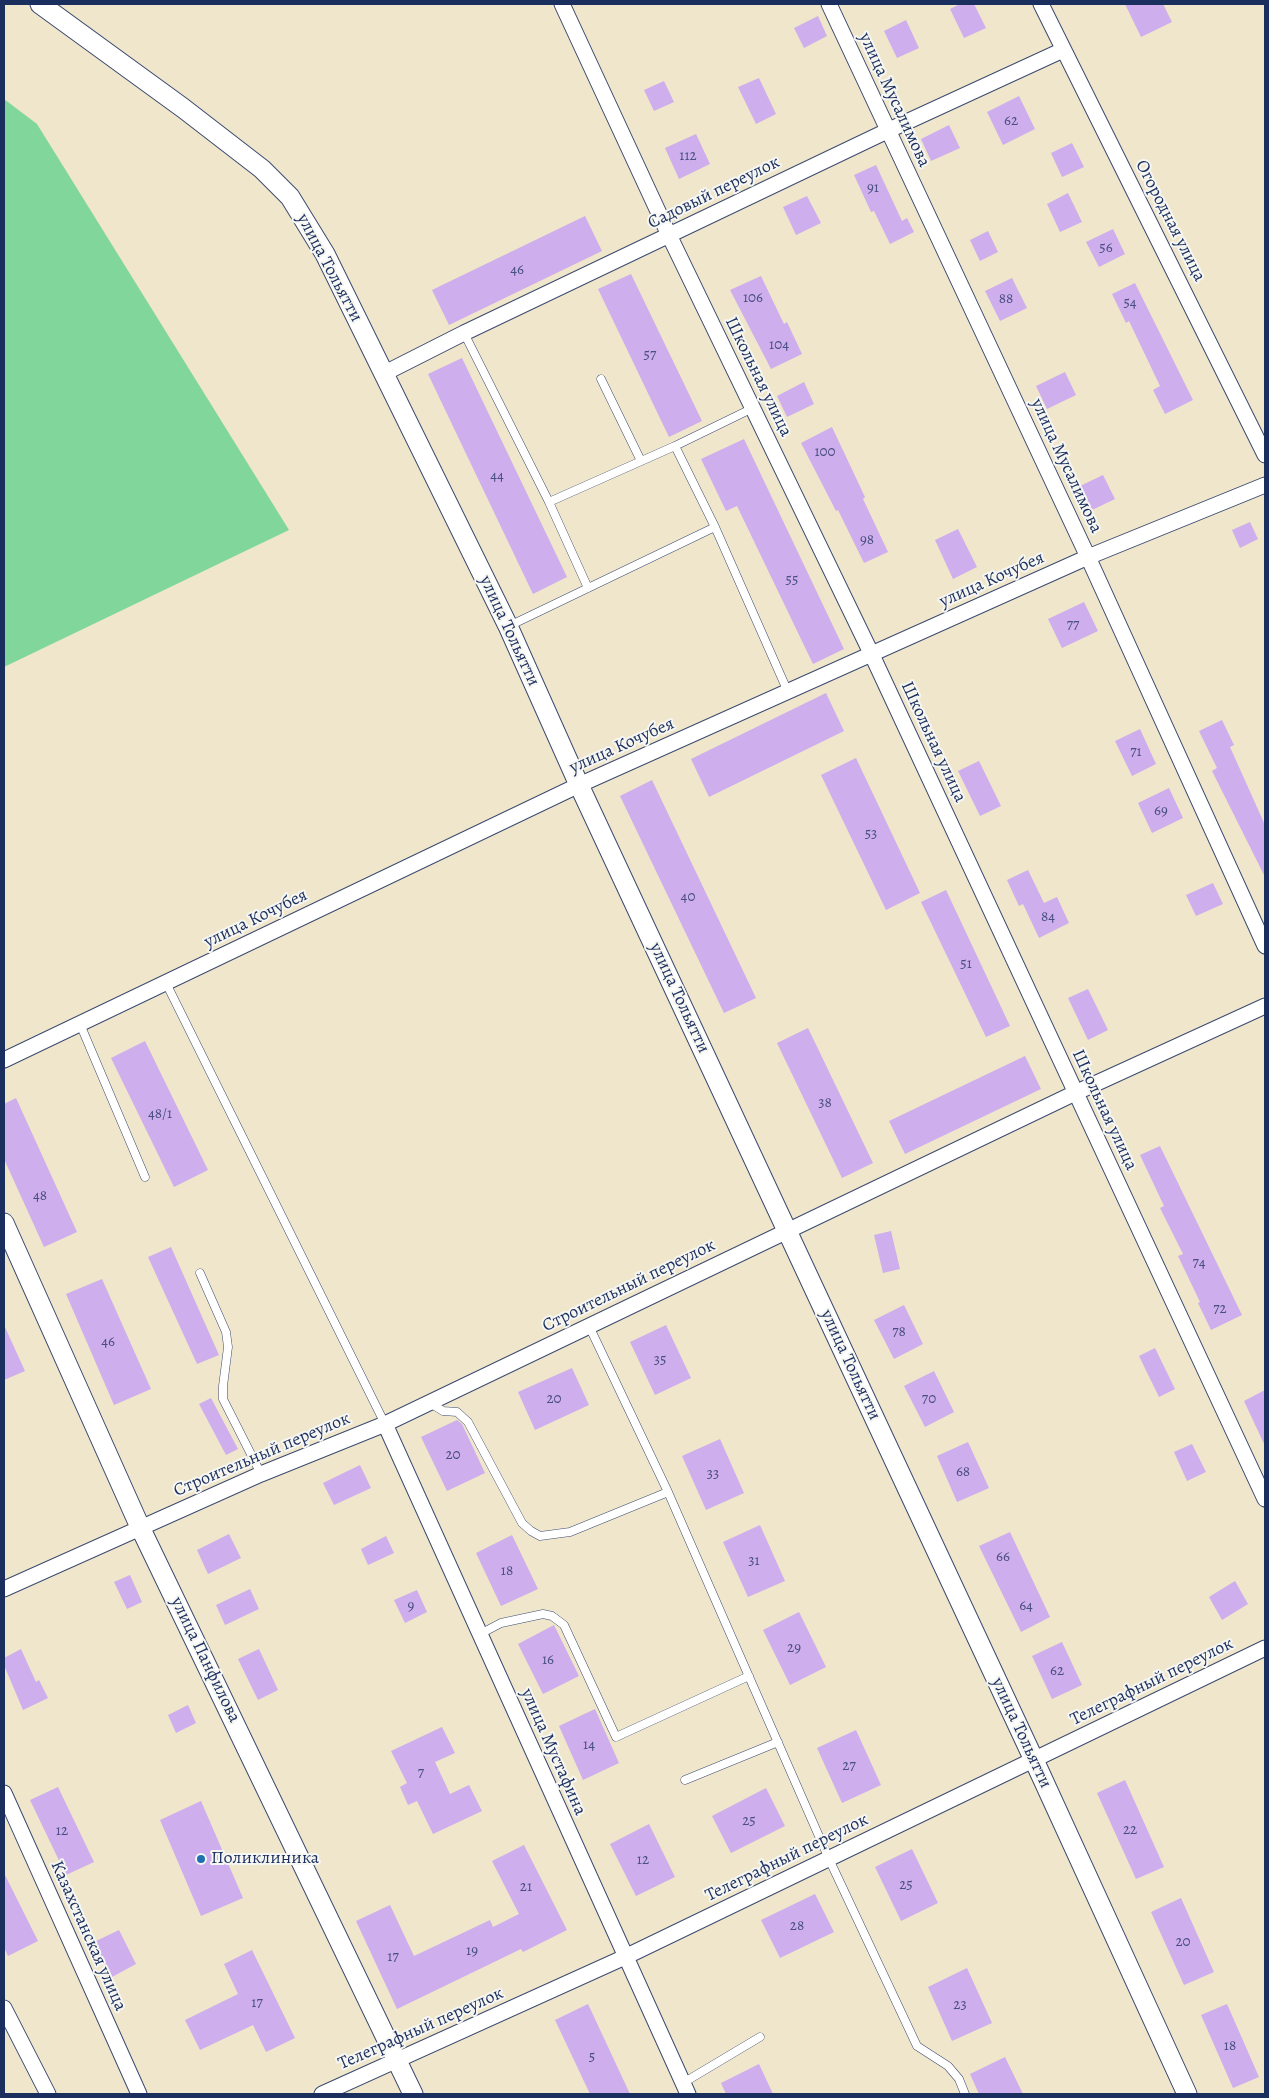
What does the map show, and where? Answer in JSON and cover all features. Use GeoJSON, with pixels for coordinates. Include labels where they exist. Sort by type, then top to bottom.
{"type":"FeatureCollection","features":[{"type":"Feature","properties":{"kind":"street","name":"Школьная улица"},"geometry":{"type":"LineString","coordinates":[[562,4],[669,235],[872,655],[1265,1499]]}},
{"type":"Feature","properties":{"kind":"street","name":"улица Мусалимова"},"geometry":{"type":"LineString","coordinates":[[829,4],[1088,557],[1265,946]]}},
{"type":"Feature","properties":{"kind":"street","name":"Огородная улица"},"geometry":{"type":"LineString","coordinates":[[1042,4],[1063,50],[1265,455]]}},
{"type":"Feature","properties":{"kind":"street","name":"улица Тольятти"},"geometry":{"type":"LineString","coordinates":[[43,5],[262,169],[290,197],[325,254],[508,626],[579,785],[788,1230],[1187,2094]]}},
{"type":"Feature","properties":{"kind":"street","name":"Садовый переулок"},"geometry":{"type":"LineString","coordinates":[[383,374],[464,333],[887,131],[1063,50]]}},
{"type":"Feature","properties":{"kind":"street","name":"улица Кочубея"},"geometry":{"type":"LineString","coordinates":[[4,1060],[579,785],[1088,557],[1265,485]]}},
{"type":"Feature","properties":{"kind":"street","name":"Строительный переулок"},"geometry":{"type":"LineString","coordinates":[[4,1589],[260,1474],[385,1424],[1075,1093],[1265,1006]]}},
{"type":"Feature","properties":{"kind":"street","name":"улица Панфилова"},"geometry":{"type":"LineString","coordinates":[[4,1223],[140,1527],[413,2094]]}},
{"type":"Feature","properties":{"kind":"street","name":"улица Мустафина"},"geometry":{"type":"LineString","coordinates":[[385,1424],[686,2089]]}},
{"type":"Feature","properties":{"kind":"street","name":"Телеграфный переулок"},"geometry":{"type":"LineString","coordinates":[[322,2094],[625,1957],[1265,1648]]}},
{"type":"Feature","properties":{"kind":"street","name":"Казахстанская улица"},"geometry":{"type":"LineString","coordinates":[[4,1793],[139,2094]]}},
{"type":"Feature","properties":{"kind":"street"},"geometry":{"type":"LineString","coordinates":[[4,2008],[48,2094]]}},
{"type":"Feature","properties":{"kind":"lane"},"geometry":{"type":"LineString","coordinates":[[464,333],[549,502],[588,588]]}},
{"type":"Feature","properties":{"kind":"lane"},"geometry":{"type":"LineString","coordinates":[[601,380],[641,460]]}},
{"type":"Feature","properties":{"kind":"lane"},"geometry":{"type":"LineString","coordinates":[[549,502],[675,446],[753,408]]}},
{"type":"Feature","properties":{"kind":"lane"},"geometry":{"type":"LineString","coordinates":[[675,446],[715,527],[788,692]]}},
{"type":"Feature","properties":{"kind":"lane"},"geometry":{"type":"LineString","coordinates":[[508,626],[715,527]]}},
{"type":"Feature","properties":{"kind":"lane"},"geometry":{"type":"LineString","coordinates":[[166,983],[385,1424]]}},
{"type":"Feature","properties":{"kind":"lane"},"geometry":{"type":"LineString","coordinates":[[80,1024],[145,1177]]}},
{"type":"Feature","properties":{"kind":"lane"},"geometry":{"type":"LineString","coordinates":[[200,1273],[226,1332],[228,1347],[223,1399],[260,1474]]}},
{"type":"Feature","properties":{"kind":"lane"},"geometry":{"type":"LineString","coordinates":[[589,1326],[668,1492],[829,1859],[917,2046],[948,2066],[959,2079],[965,2094]]}},
{"type":"Feature","properties":{"kind":"lane"},"geometry":{"type":"LineString","coordinates":[[430,1403],[443,1411],[457,1412],[468,1422],[522,1523],[540,1536],[570,1532],[668,1492]]}},
{"type":"Feature","properties":{"kind":"lane"},"geometry":{"type":"LineString","coordinates":[[480,1634],[500,1623],[543,1614],[552,1616],[564,1625],[616,1737],[749,1676]]}},
{"type":"Feature","properties":{"kind":"lane"},"geometry":{"type":"LineString","coordinates":[[685,1780],[778,1742]]}},
{"type":"Feature","properties":{"kind":"lane"},"geometry":{"type":"LineString","coordinates":[[686,2089],[760,2037]]}},
{"type":"Feature","properties":{"kind":"green space"},"geometry":{"type":"Polygon","coordinates":[[[4,99],[37,124],[289,530],[4,667],[4,99]]]}},
{"type":"Feature","properties":{"kind":"building"},"geometry":{"type":"Polygon","coordinates":[[[960,4],[974,4],[986,28],[964,38],[950,9],[960,4]]]}},
{"type":"Feature","properties":{"kind":"building"},"geometry":{"type":"Polygon","coordinates":[[[1125,4],[1163,4],[1172,22],[1141,37],[1125,4]]]}},
{"type":"Feature","properties":{"kind":"building"},"geometry":{"type":"Polygon","coordinates":[[[818,16],[827,36],[804,48],[794,28],[818,16]]]}},
{"type":"Feature","properties":{"kind":"building"},"geometry":{"type":"Polygon","coordinates":[[[906,20],[919,48],[897,58],[884,31],[906,20]]]}},
{"type":"Feature","properties":{"kind":"building"},"geometry":{"type":"Polygon","coordinates":[[[759,78],[776,114],[756,124],[738,87],[759,78]]]}},
{"type":"Feature","properties":{"kind":"building"},"geometry":{"type":"Polygon","coordinates":[[[664,81],[674,102],[654,111],[644,90],[664,81]]]}},
{"type":"Feature","properties":{"kind":"building"},"geometry":{"type":"Polygon","coordinates":[[[1019,96],[1035,129],[1003,145],[987,112],[1019,96]]]}},
{"type":"Feature","properties":{"kind":"building"},"geometry":{"type":"Polygon","coordinates":[[[949,125],[960,148],[931,161],[921,139],[949,125]]]}},
{"type":"Feature","properties":{"kind":"building"},"geometry":{"type":"Polygon","coordinates":[[[696,134],[710,164],[679,179],[665,148],[696,134]]]}},
{"type":"Feature","properties":{"kind":"building"},"geometry":{"type":"Polygon","coordinates":[[[1072,143],[1084,167],[1062,177],[1051,153],[1072,143]]]}},
{"type":"Feature","properties":{"kind":"building"},"geometry":{"type":"Polygon","coordinates":[[[876,165],[902,221],[907,218],[914,232],[890,244],[874,211],[871,212],[854,175],[876,165]]]}},
{"type":"Feature","properties":{"kind":"building"},"geometry":{"type":"Polygon","coordinates":[[[1068,193],[1082,222],[1060,232],[1047,204],[1068,193]]]}},
{"type":"Feature","properties":{"kind":"building"},"geometry":{"type":"Polygon","coordinates":[[[807,196],[821,223],[796,235],[783,207],[807,196]]]}},
{"type":"Feature","properties":{"kind":"building"},"geometry":{"type":"Polygon","coordinates":[[[585,216],[602,251],[449,325],[432,290],[585,216]]]}},
{"type":"Feature","properties":{"kind":"building"},"geometry":{"type":"Polygon","coordinates":[[[1113,229],[1125,254],[1099,267],[1086,242],[1113,229]]]}},
{"type":"Feature","properties":{"kind":"building"},"geometry":{"type":"Polygon","coordinates":[[[988,231],[998,252],[980,261],[970,240],[988,231]]]}},
{"type":"Feature","properties":{"kind":"building"},"geometry":{"type":"Polygon","coordinates":[[[631,274],[702,421],[669,437],[598,289],[631,274]]]}},
{"type":"Feature","properties":{"kind":"building"},"geometry":{"type":"Polygon","coordinates":[[[761,276],[784,324],[787,322],[802,354],[771,369],[730,290],[761,276]]]}},
{"type":"Feature","properties":{"kind":"building"},"geometry":{"type":"Polygon","coordinates":[[[1012,278],[1027,308],[1000,321],[985,291],[1012,278]]]}},
{"type":"Feature","properties":{"kind":"building"},"geometry":{"type":"Polygon","coordinates":[[[1135,283],[1193,400],[1165,414],[1153,390],[1160,386],[1129,321],[1126,323],[1112,294],[1135,283]]]}},
{"type":"Feature","properties":{"kind":"building"},"geometry":{"type":"Polygon","coordinates":[[[462,358],[567,577],[533,594],[428,374],[462,358]]]}},
{"type":"Feature","properties":{"kind":"building"},"geometry":{"type":"Polygon","coordinates":[[[1065,372],[1076,395],[1047,409],[1036,386],[1065,372]]]}},
{"type":"Feature","properties":{"kind":"building"},"geometry":{"type":"Polygon","coordinates":[[[804,382],[814,404],[787,417],[777,396],[804,382]]]}},
{"type":"Feature","properties":{"kind":"building"},"geometry":{"type":"Polygon","coordinates":[[[832,427],[888,552],[864,563],[838,510],[836,511],[801,443],[832,427]]]}},
{"type":"Feature","properties":{"kind":"building"},"geometry":{"type":"Polygon","coordinates":[[[744,439],[844,649],[813,664],[737,506],[726,511],[701,459],[744,439]]]}},
{"type":"Feature","properties":{"kind":"building"},"geometry":{"type":"Polygon","coordinates":[[[1103,475],[1115,499],[1092,510],[1080,486],[1103,475]]]}},
{"type":"Feature","properties":{"kind":"building"},"geometry":{"type":"Polygon","coordinates":[[[1250,522],[1258,539],[1240,548],[1232,530],[1250,522]]]}},
{"type":"Feature","properties":{"kind":"building"},"geometry":{"type":"Polygon","coordinates":[[[958,529],[977,567],[953,579],[935,540],[958,529]]]}},
{"type":"Feature","properties":{"kind":"building"},"geometry":{"type":"Polygon","coordinates":[[[1084,602],[1098,631],[1062,648],[1048,619],[1084,602]]]}},
{"type":"Feature","properties":{"kind":"building"},"geometry":{"type":"Polygon","coordinates":[[[826,693],[844,731],[709,797],[691,759],[826,693]]]}},
{"type":"Feature","properties":{"kind":"building"},"geometry":{"type":"Polygon","coordinates":[[[1222,720],[1234,745],[1230,747],[1265,825],[1265,877],[1212,771],[1217,768],[1199,731],[1222,720]]]}},
{"type":"Feature","properties":{"kind":"building"},"geometry":{"type":"Polygon","coordinates":[[[1140,729],[1156,764],[1132,776],[1115,741],[1140,729]]]}},
{"type":"Feature","properties":{"kind":"building"},"geometry":{"type":"Polygon","coordinates":[[[856,758],[920,893],[886,910],[821,775],[856,758]]]}},
{"type":"Feature","properties":{"kind":"building"},"geometry":{"type":"Polygon","coordinates":[[[979,761],[1001,806],[980,816],[958,771],[979,761]]]}},
{"type":"Feature","properties":{"kind":"building"},"geometry":{"type":"Polygon","coordinates":[[[652,780],[756,998],[724,1013],[620,796],[652,780]]]}},
{"type":"Feature","properties":{"kind":"building"},"geometry":{"type":"Polygon","coordinates":[[[1169,788],[1183,818],[1152,833],[1138,803],[1169,788]]]}},
{"type":"Feature","properties":{"kind":"building"},"geometry":{"type":"Polygon","coordinates":[[[1028,870],[1044,903],[1057,897],[1069,923],[1039,938],[1023,904],[1019,906],[1007,880],[1028,870]]]}},
{"type":"Feature","properties":{"kind":"building"},"geometry":{"type":"Polygon","coordinates":[[[1213,883],[1223,904],[1196,916],[1186,895],[1213,883]]]}},
{"type":"Feature","properties":{"kind":"building"},"geometry":{"type":"Polygon","coordinates":[[[946,890],[1010,1026],[986,1037],[921,902],[946,890]]]}},
{"type":"Feature","properties":{"kind":"building"},"geometry":{"type":"Polygon","coordinates":[[[1088,989],[1108,1030],[1088,1040],[1068,998],[1088,989]]]}},
{"type":"Feature","properties":{"kind":"building"},"geometry":{"type":"Polygon","coordinates":[[[808,1028],[873,1163],[842,1178],[777,1043],[808,1028]]]}},
{"type":"Feature","properties":{"kind":"building"},"geometry":{"type":"Polygon","coordinates":[[[145,1041],[208,1170],[174,1187],[111,1058],[145,1041]]]}},
{"type":"Feature","properties":{"kind":"building"},"geometry":{"type":"Polygon","coordinates":[[[1025,1056],[1041,1089],[905,1154],[889,1121],[1025,1056]]]}},
{"type":"Feature","properties":{"kind":"building"},"geometry":{"type":"Polygon","coordinates":[[[16,1098],[77,1232],[44,1247],[4,1159],[4,1104],[16,1098]]]}},
{"type":"Feature","properties":{"kind":"building"},"geometry":{"type":"Polygon","coordinates":[[[1160,1146],[1242,1315],[1211,1330],[1178,1256],[1183,1254],[1160,1208],[1164,1206],[1140,1155],[1160,1146]]]}},
{"type":"Feature","properties":{"kind":"building"},"geometry":{"type":"Polygon","coordinates":[[[891,1231],[900,1269],[883,1273],[874,1235],[891,1231]]]}},
{"type":"Feature","properties":{"kind":"building"},"geometry":{"type":"Polygon","coordinates":[[[171,1247],[219,1355],[197,1364],[148,1257],[171,1247]]]}},
{"type":"Feature","properties":{"kind":"building"},"geometry":{"type":"Polygon","coordinates":[[[102,1279],[151,1389],[114,1405],[66,1294],[102,1279]]]}},
{"type":"Feature","properties":{"kind":"building"},"geometry":{"type":"Polygon","coordinates":[[[904,1305],[923,1344],[894,1359],[874,1320],[904,1305]]]}},
{"type":"Feature","properties":{"kind":"building"},"geometry":{"type":"Polygon","coordinates":[[[4,1325],[25,1371],[4,1380],[4,1325]]]}},
{"type":"Feature","properties":{"kind":"building"},"geometry":{"type":"Polygon","coordinates":[[[666,1325],[691,1378],[655,1395],[630,1342],[666,1325]]]}},
{"type":"Feature","properties":{"kind":"building"},"geometry":{"type":"Polygon","coordinates":[[[1155,1348],[1175,1389],[1159,1397],[1139,1356],[1155,1348]]]}},
{"type":"Feature","properties":{"kind":"building"},"geometry":{"type":"Polygon","coordinates":[[[572,1368],[589,1405],[535,1430],[518,1392],[572,1368]]]}},
{"type":"Feature","properties":{"kind":"building"},"geometry":{"type":"Polygon","coordinates":[[[934,1371],[954,1412],[925,1427],[904,1386],[934,1371]]]}},
{"type":"Feature","properties":{"kind":"building"},"geometry":{"type":"Polygon","coordinates":[[[1265,1390],[1265,1446],[1244,1401],[1265,1390]]]}},
{"type":"Feature","properties":{"kind":"building"},"geometry":{"type":"Polygon","coordinates":[[[211,1398],[238,1449],[226,1455],[199,1404],[211,1398]]]}},
{"type":"Feature","properties":{"kind":"building"},"geometry":{"type":"Polygon","coordinates":[[[457,1420],[462,1424],[485,1473],[447,1491],[421,1437],[457,1420]]]}},
{"type":"Feature","properties":{"kind":"building"},"geometry":{"type":"Polygon","coordinates":[[[720,1439],[744,1493],[706,1510],[682,1456],[720,1439]]]}},
{"type":"Feature","properties":{"kind":"building"},"geometry":{"type":"Polygon","coordinates":[[[968,1442],[989,1488],[957,1502],[937,1456],[968,1442]]]}},
{"type":"Feature","properties":{"kind":"building"},"geometry":{"type":"Polygon","coordinates":[[[1192,1444],[1206,1472],[1187,1481],[1174,1452],[1192,1444]]]}},
{"type":"Feature","properties":{"kind":"building"},"geometry":{"type":"Polygon","coordinates":[[[360,1465],[371,1488],[334,1505],[323,1483],[360,1465]]]}},
{"type":"Feature","properties":{"kind":"building"},"geometry":{"type":"Polygon","coordinates":[[[760,1525],[785,1581],[748,1597],[723,1542],[760,1525]]]}},
{"type":"Feature","properties":{"kind":"building"},"geometry":{"type":"Polygon","coordinates":[[[1010,1532],[1050,1617],[1021,1632],[979,1546],[1010,1532]]]}},
{"type":"Feature","properties":{"kind":"building"},"geometry":{"type":"Polygon","coordinates":[[[229,1534],[241,1558],[208,1574],[197,1550],[229,1534]]]}},
{"type":"Feature","properties":{"kind":"building"},"geometry":{"type":"Polygon","coordinates":[[[512,1535],[538,1589],[501,1606],[476,1553],[512,1535]]]}},
{"type":"Feature","properties":{"kind":"building"},"geometry":{"type":"Polygon","coordinates":[[[386,1536],[394,1553],[368,1565],[361,1549],[386,1536]]]}},
{"type":"Feature","properties":{"kind":"building"},"geometry":{"type":"Polygon","coordinates":[[[130,1575],[142,1602],[127,1609],[114,1582],[130,1575]]]}},
{"type":"Feature","properties":{"kind":"building"},"geometry":{"type":"Polygon","coordinates":[[[1235,1581],[1248,1604],[1222,1620],[1209,1597],[1235,1581]]]}},
{"type":"Feature","properties":{"kind":"building"},"geometry":{"type":"Polygon","coordinates":[[[250,1589],[259,1609],[225,1625],[216,1605],[250,1589]]]}},
{"type":"Feature","properties":{"kind":"building"},"geometry":{"type":"Polygon","coordinates":[[[417,1590],[427,1612],[405,1623],[394,1600],[417,1590]]]}},
{"type":"Feature","properties":{"kind":"building"},"geometry":{"type":"Polygon","coordinates":[[[799,1612],[826,1667],[790,1685],[763,1630],[799,1612]]]}},
{"type":"Feature","properties":{"kind":"building"},"geometry":{"type":"Polygon","coordinates":[[[554,1625],[579,1676],[543,1694],[518,1644],[554,1625]]]}},
{"type":"Feature","properties":{"kind":"building"},"geometry":{"type":"Polygon","coordinates":[[[1062,1642],[1082,1685],[1052,1699],[1032,1656],[1062,1642]]]}},
{"type":"Feature","properties":{"kind":"building"},"geometry":{"type":"Polygon","coordinates":[[[21,1649],[36,1682],[39,1680],[48,1698],[23,1710],[4,1665],[4,1658],[21,1649]]]}},
{"type":"Feature","properties":{"kind":"building"},"geometry":{"type":"Polygon","coordinates":[[[259,1649],[278,1690],[258,1700],[238,1659],[259,1649]]]}},
{"type":"Feature","properties":{"kind":"building"},"geometry":{"type":"Polygon","coordinates":[[[188,1705],[196,1723],[176,1733],[168,1715],[188,1705]]]}},
{"type":"Feature","properties":{"kind":"building"},"geometry":{"type":"Polygon","coordinates":[[[595,1709],[619,1763],[583,1780],[559,1726],[595,1709]]]}},
{"type":"Feature","properties":{"kind":"building"},"geometry":{"type":"Polygon","coordinates":[[[442,1727],[455,1753],[435,1762],[450,1794],[469,1785],[482,1811],[433,1834],[417,1801],[408,1805],[400,1787],[407,1783],[391,1751],[442,1727]]]}},
{"type":"Feature","properties":{"kind":"building"},"geometry":{"type":"Polygon","coordinates":[[[856,1730],[881,1785],[842,1803],[817,1748],[856,1730]]]}},
{"type":"Feature","properties":{"kind":"building"},"geometry":{"type":"Polygon","coordinates":[[[1125,1780],[1164,1867],[1136,1879],[1097,1793],[1125,1780]]]}},
{"type":"Feature","properties":{"kind":"building"},"geometry":{"type":"Polygon","coordinates":[[[58,1787],[94,1862],[66,1875],[30,1800],[58,1787]]]}},
{"type":"Feature","properties":{"kind":"building"},"geometry":{"type":"Polygon","coordinates":[[[766,1788],[785,1826],[731,1853],[712,1816],[766,1788]]]}},
{"type":"Feature","properties":{"kind":"building","name":"Поликлиника"},"geometry":{"type":"Polygon","coordinates":[[[201,1801],[243,1898],[201,1916],[160,1820],[201,1801]]]}},
{"type":"Feature","properties":{"kind":"building"},"geometry":{"type":"Polygon","coordinates":[[[649,1824],[675,1877],[636,1896],[610,1844],[649,1824]]]}},
{"type":"Feature","properties":{"kind":"building"},"geometry":{"type":"Polygon","coordinates":[[[524,1845],[567,1930],[523,1952],[521,1949],[397,2009],[356,1921],[390,1905],[414,1956],[490,1920],[493,1927],[519,1914],[492,1861],[524,1845]]]}},
{"type":"Feature","properties":{"kind":"building"},"geometry":{"type":"Polygon","coordinates":[[[912,1849],[938,1903],[901,1921],[875,1867],[912,1849]]]}},
{"type":"Feature","properties":{"kind":"building"},"geometry":{"type":"Polygon","coordinates":[[[4,1873],[38,1941],[8,1956],[4,1947],[4,1873]]]}},
{"type":"Feature","properties":{"kind":"building"},"geometry":{"type":"Polygon","coordinates":[[[815,1894],[834,1932],[780,1958],[761,1920],[815,1894]]]}},
{"type":"Feature","properties":{"kind":"building"},"geometry":{"type":"Polygon","coordinates":[[[1181,1898],[1214,1972],[1184,1985],[1151,1912],[1181,1898]]]}},
{"type":"Feature","properties":{"kind":"building"},"geometry":{"type":"Polygon","coordinates":[[[119,1930],[136,1964],[112,1977],[94,1942],[119,1930]]]}},
{"type":"Feature","properties":{"kind":"building"},"geometry":{"type":"Polygon","coordinates":[[[252,1950],[295,2038],[266,2052],[253,2025],[200,2050],[185,2020],[238,1994],[224,1964],[252,1950]]]}},
{"type":"Feature","properties":{"kind":"building"},"geometry":{"type":"Polygon","coordinates":[[[967,1968],[992,2023],[952,2041],[928,1987],[967,1968]]]}},
{"type":"Feature","properties":{"kind":"building"},"geometry":{"type":"Polygon","coordinates":[[[588,2004],[630,2094],[590,2094],[555,2020],[588,2004]]]}},
{"type":"Feature","properties":{"kind":"building"},"geometry":{"type":"Polygon","coordinates":[[[1227,2004],[1259,2077],[1233,2088],[1201,2015],[1227,2004]]]}},
{"type":"Feature","properties":{"kind":"building"},"geometry":{"type":"Polygon","coordinates":[[[1005,2057],[1023,2094],[979,2094],[970,2074],[1005,2057]]]}},
{"type":"Feature","properties":{"kind":"building"},"geometry":{"type":"Polygon","coordinates":[[[759,2064],[773,2094],[726,2094],[721,2083],[759,2064]]]}},
{"type":"Feature","properties":{"kind":"place","name":"Поликлиника"},"geometry":{"type":"Point","coordinates":[201,1859]}}]}
